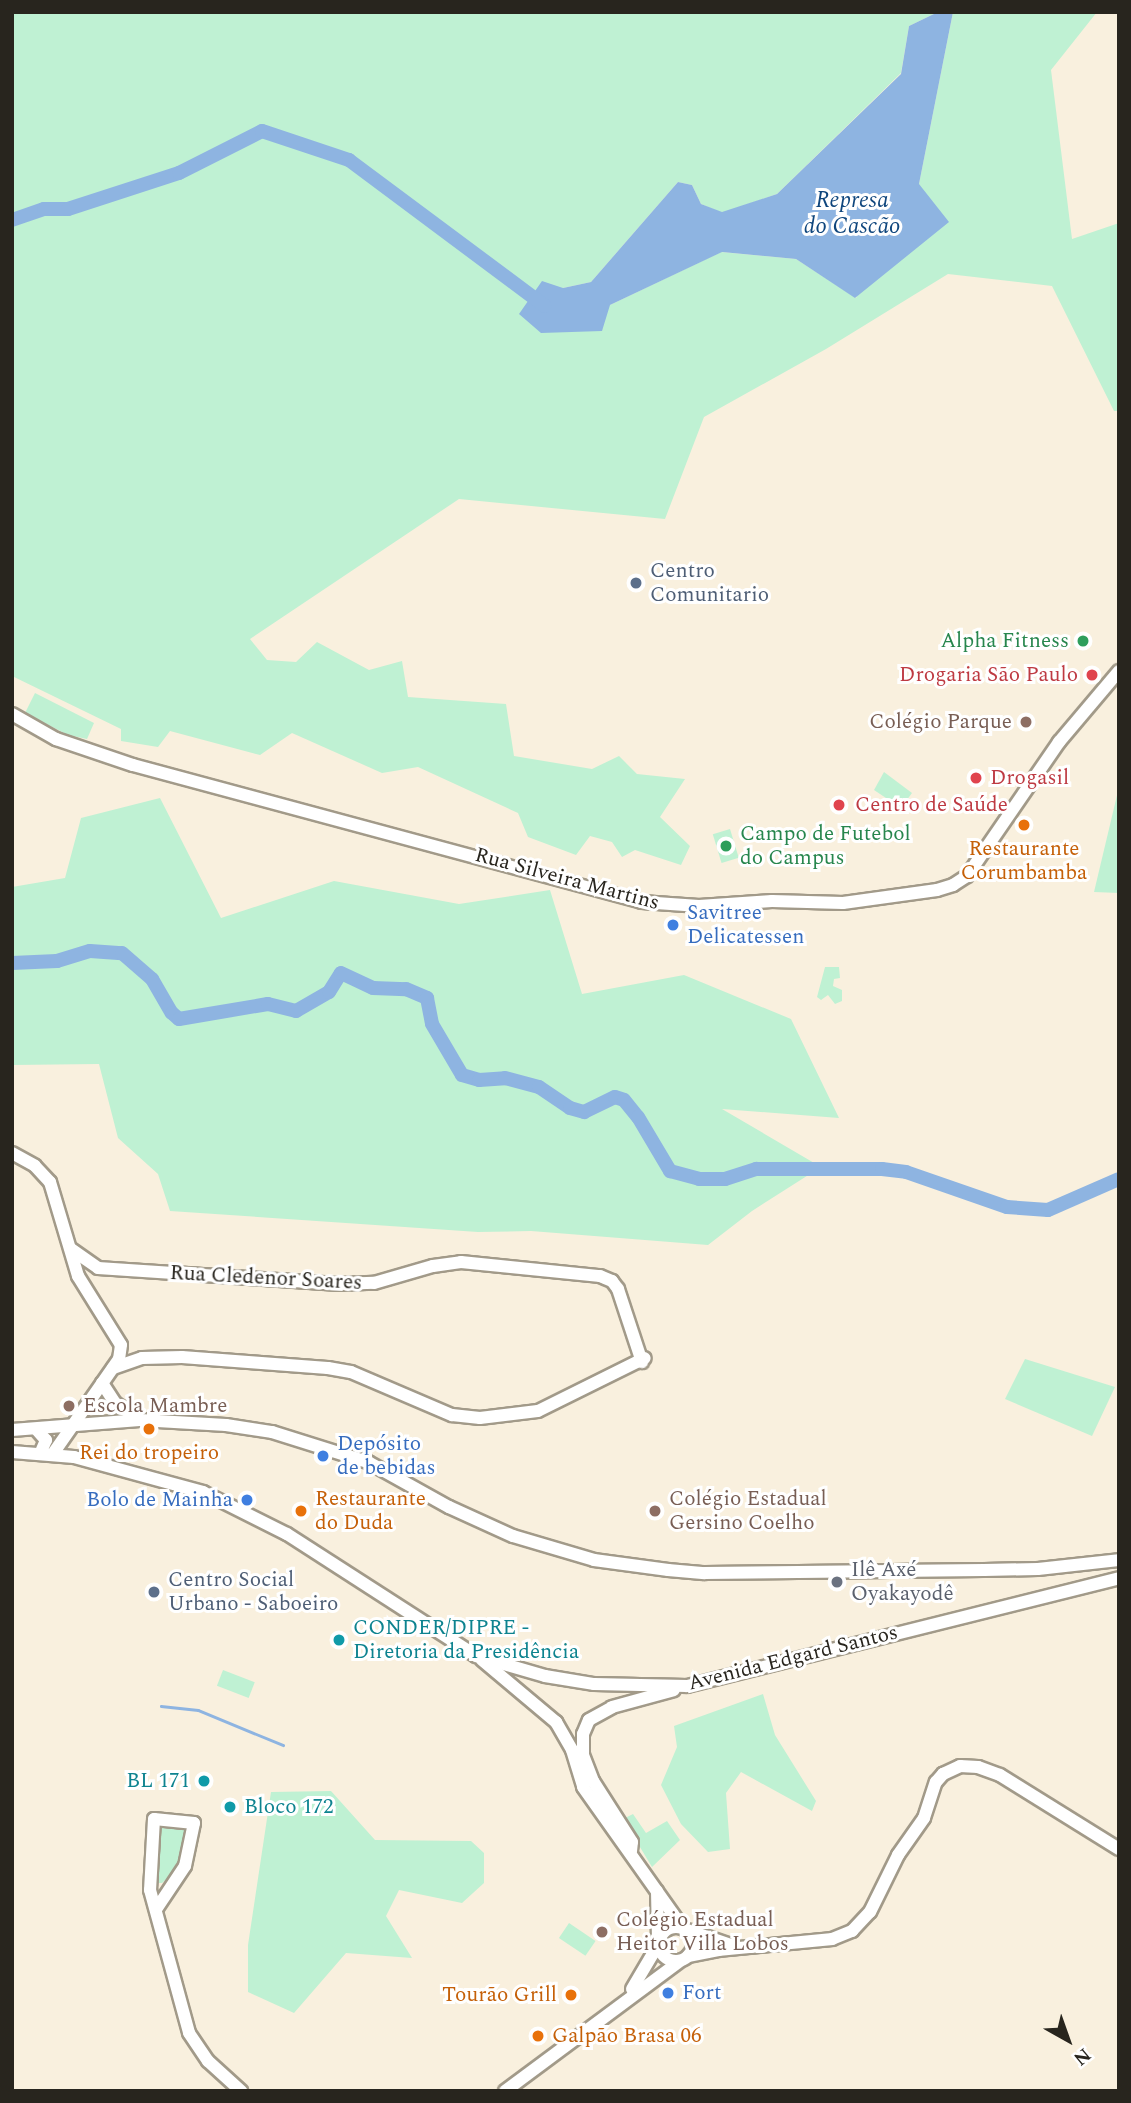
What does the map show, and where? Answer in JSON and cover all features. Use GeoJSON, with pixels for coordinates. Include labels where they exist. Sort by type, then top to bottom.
{"type":"FeatureCollection","features":[{"type":"Feature","properties":{"kind":"main road","name":"Rua Silveira Martins"},"geometry":{"type":"LineString","coordinates":[[12,714],[56,739],[133,765],[629,899],[670,906],[772,901],[843,903],[937,890],[953,885],[973,869],[1059,742],[1119,671]]}},
{"type":"Feature","properties":{"kind":"main road","name":"Rua Silveira Martins"},"geometry":{"type":"LineString","coordinates":[[1094,702],[1119,685]]}},
{"type":"Feature","properties":{"kind":"main road"},"geometry":{"type":"LineString","coordinates":[[12,1153],[35,1166],[50,1182],[74,1266],[121,1345],[142,1358]]}},
{"type":"Feature","properties":{"kind":"main road"},"geometry":{"type":"LineString","coordinates":[[71,1249],[98,1268],[89,1293]]}},
{"type":"Feature","properties":{"kind":"main road","name":"Rua Cledenor Soares"},"geometry":{"type":"LineString","coordinates":[[98,1268],[338,1284],[374,1283],[433,1266],[461,1262],[582,1273],[607,1278],[615,1284],[644,1360],[570,1397],[523,1415],[474,1418],[452,1415],[404,1397],[394,1389],[351,1372],[182,1357],[142,1358]]}},
{"type":"Feature","properties":{"kind":"main road"},"geometry":{"type":"LineString","coordinates":[[74,1457],[66,1443],[70,1432],[119,1359],[121,1345]]}},
{"type":"Feature","properties":{"kind":"main road"},"geometry":{"type":"LineString","coordinates":[[113,1368],[142,1358]]}},
{"type":"Feature","properties":{"kind":"main road"},"geometry":{"type":"LineString","coordinates":[[96,1390],[140,1420]]}},
{"type":"Feature","properties":{"kind":"main road"},"geometry":{"type":"LineString","coordinates":[[96,1390],[112,1408],[116,1422]]}},
{"type":"Feature","properties":{"kind":"main road"},"geometry":{"type":"LineString","coordinates":[[57,1426],[96,1390]]}},
{"type":"Feature","properties":{"kind":"main road"},"geometry":{"type":"LineString","coordinates":[[12,1430],[140,1420],[238,1427],[309,1442],[368,1462],[502,1532],[549,1549],[594,1560],[705,1573],[1024,1569],[1119,1560]]}},
{"type":"Feature","properties":{"kind":"main road"},"geometry":{"type":"LineString","coordinates":[[46,1455],[76,1425]]}},
{"type":"Feature","properties":{"kind":"main road"},"geometry":{"type":"LineString","coordinates":[[36,1429],[46,1440],[46,1455]]}},
{"type":"Feature","properties":{"kind":"main road","name":"Avenida Edgard Santos"},"geometry":{"type":"LineString","coordinates":[[12,1452],[74,1457],[160,1478],[228,1503],[316,1551],[476,1656],[565,1680],[641,1686],[687,1686],[1119,1578]]}},
{"type":"Feature","properties":{"kind":"main road"},"geometry":{"type":"LineString","coordinates":[[476,1656],[556,1722],[572,1750],[583,1787],[685,1929],[693,1946],[684,1958],[505,2091]]}},
{"type":"Feature","properties":{"kind":"main road"},"geometry":{"type":"LineString","coordinates":[[631,1851],[632,1842],[593,1781],[583,1755],[580,1742],[585,1727],[589,1720],[612,1707],[687,1686]]}},
{"type":"Feature","properties":{"kind":"main road"},"geometry":{"type":"LineString","coordinates":[[657,1891],[658,1943],[665,1958],[684,1958],[745,1947],[832,1939],[858,1927],[876,1902],[898,1855],[924,1818],[936,1782],[943,1774],[960,1766],[978,1767],[1000,1775],[1119,1849]]}},
{"type":"Feature","properties":{"kind":"main road"},"geometry":{"type":"LineString","coordinates":[[157,1908],[185,1866],[194,1824],[154,1819],[150,1891],[157,1908],[189,2033],[208,2062],[241,2091]]}},
{"type":"Feature","properties":{"kind":"main road"},"geometry":{"type":"LineString","coordinates":[[618,2006],[641,1977],[667,1928],[685,1929],[715,1942],[745,1947]]}},
{"type":"Feature","properties":{"kind":"green space"},"geometry":{"type":"Polygon","coordinates":[[[12,12],[938,12],[909,26],[901,73],[777,194],[722,213],[701,204],[692,185],[678,182],[591,282],[563,288],[610,305],[721,252],[796,259],[856,298],[919,184],[953,12],[1097,12],[1051,70],[1072,239],[1119,223],[1119,411],[1114,411],[1052,286],[948,274],[826,349],[704,417],[665,519],[459,499],[250,639],[267,660],[296,662],[317,642],[369,670],[402,661],[408,697],[506,704],[514,756],[592,769],[619,756],[637,774],[685,779],[660,817],[690,846],[681,865],[635,850],[622,857],[612,842],[590,836],[576,855],[528,837],[518,813],[418,767],[382,773],[292,733],[260,755],[170,731],[158,747],[121,741],[121,729],[12,676],[12,12]]]}},
{"type":"Feature","properties":{"kind":"green space"},"geometry":{"type":"Polygon","coordinates":[[[35,693],[94,723],[87,739],[68,735],[25,713],[35,693]]]}},
{"type":"Feature","properties":{"kind":"green space"},"geometry":{"type":"Polygon","coordinates":[[[884,772],[912,793],[901,808],[874,790],[884,772]]]}},
{"type":"Feature","properties":{"kind":"green space"},"geometry":{"type":"Polygon","coordinates":[[[1118,791],[1119,893],[1094,892],[1118,791]]]}},
{"type":"Feature","properties":{"kind":"green space"},"geometry":{"type":"Polygon","coordinates":[[[160,798],[221,918],[334,881],[459,904],[550,890],[582,994],[684,975],[791,1019],[839,1118],[722,1109],[821,1167],[752,1211],[708,1245],[531,1231],[478,1232],[170,1211],[158,1174],[118,1138],[99,1064],[12,1065],[12,887],[65,878],[81,818],[160,798]]]}},
{"type":"Feature","properties":{"kind":"green space","name":"Campo de Futebol do Campus"},"geometry":{"type":"Polygon","coordinates":[[[730,829],[739,858],[722,863],[713,834],[730,829]]]}},
{"type":"Feature","properties":{"kind":"green space"},"geometry":{"type":"Polygon","coordinates":[[[825,967],[839,967],[840,978],[834,979],[833,986],[842,990],[842,1001],[835,1004],[828,995],[821,1000],[817,997],[825,967]]]}},
{"type":"Feature","properties":{"kind":"green space"},"geometry":{"type":"Polygon","coordinates":[[[1025,1359],[1115,1387],[1092,1436],[1005,1399],[1025,1359]]]}},
{"type":"Feature","properties":{"kind":"green space"},"geometry":{"type":"Polygon","coordinates":[[[223,1670],[255,1682],[249,1698],[217,1686],[223,1670]]]}},
{"type":"Feature","properties":{"kind":"green space"},"geometry":{"type":"Polygon","coordinates":[[[763,1694],[775,1735],[816,1801],[812,1811],[741,1772],[726,1793],[730,1849],[708,1852],[681,1824],[661,1785],[677,1747],[674,1726],[763,1694]]]}},
{"type":"Feature","properties":{"kind":"green space"},"geometry":{"type":"Polygon","coordinates":[[[331,1791],[375,1840],[471,1841],[484,1853],[484,1883],[462,1903],[399,1890],[386,1916],[412,1958],[346,1953],[294,2013],[248,1992],[248,1945],[271,1792],[331,1791]]]}},
{"type":"Feature","properties":{"kind":"green space"},"geometry":{"type":"Polygon","coordinates":[[[633,1814],[646,1833],[667,1821],[680,1840],[652,1867],[623,1819],[633,1814]]]}},
{"type":"Feature","properties":{"kind":"green space"},"geometry":{"type":"Polygon","coordinates":[[[160,1822],[186,1827],[188,1832],[177,1870],[162,1883],[153,1883],[160,1822]]]}},
{"type":"Feature","properties":{"kind":"green space"},"geometry":{"type":"Polygon","coordinates":[[[569,1923],[596,1941],[585,1956],[559,1938],[569,1923]]]}},
{"type":"Feature","properties":{"kind":"water","name":"Represa do Cascão"},"geometry":{"type":"Polygon","coordinates":[[[938,12],[953,12],[919,184],[949,222],[855,298],[796,259],[722,252],[610,305],[602,331],[541,333],[519,314],[542,281],[563,288],[591,282],[678,182],[692,185],[701,204],[722,212],[777,194],[901,74],[909,26],[938,12]]]}},
{"type":"Feature","properties":{"kind":"waterway"},"geometry":{"type":"LineString","coordinates":[[12,220],[44,209],[68,209],[179,173],[262,131],[349,160],[545,306]]}},
{"type":"Feature","properties":{"kind":"waterway"},"geometry":{"type":"LineString","coordinates":[[12,963],[57,961],[90,951],[122,953],[152,979],[172,1013],[179,1019],[268,1004],[296,1011],[329,992],[341,973],[373,988],[406,989],[427,998],[432,1024],[462,1075],[479,1080],[505,1078],[539,1087],[570,1108],[584,1112],[615,1097],[624,1100],[638,1117],[670,1171],[699,1179],[725,1179],[756,1169],[882,1169],[906,1172],[1007,1207],[1048,1210],[1119,1179]]}},
{"type":"Feature","properties":{"kind":"waterway"},"geometry":{"type":"LineString","coordinates":[[161,1706],[198,1710],[283,1745]]}},
{"type":"Feature","properties":{"kind":"place","name":"Centro Comunitario"},"geometry":{"type":"Point","coordinates":[636,583]}},
{"type":"Feature","properties":{"kind":"place","name":"Alpha Fitness"},"geometry":{"type":"Point","coordinates":[1083,641]}},
{"type":"Feature","properties":{"kind":"place","name":"Drogaria São Paulo"},"geometry":{"type":"Point","coordinates":[1092,675]}},
{"type":"Feature","properties":{"kind":"place","name":"Colégio Parque"},"geometry":{"type":"Point","coordinates":[1026,722]}},
{"type":"Feature","properties":{"kind":"place","name":"Drogasil"},"geometry":{"type":"Point","coordinates":[976,778]}},
{"type":"Feature","properties":{"kind":"place","name":"Centro de Saúde"},"geometry":{"type":"Point","coordinates":[839,805]}},
{"type":"Feature","properties":{"kind":"place","name":"Restaurante Corumbamba"},"geometry":{"type":"Point","coordinates":[1024,825]}},
{"type":"Feature","properties":{"kind":"place","name":"Campo de Futebol do Campus"},"geometry":{"type":"Point","coordinates":[726,846]}},
{"type":"Feature","properties":{"kind":"place","name":"Savitree Delicatessen"},"geometry":{"type":"Point","coordinates":[673,925]}},
{"type":"Feature","properties":{"kind":"place","name":"Escola Mambre"},"geometry":{"type":"Point","coordinates":[69,1406]}},
{"type":"Feature","properties":{"kind":"place","name":"Rei do tropeiro"},"geometry":{"type":"Point","coordinates":[149,1429]}},
{"type":"Feature","properties":{"kind":"place","name":"Depósito de bebidas"},"geometry":{"type":"Point","coordinates":[323,1456]}},
{"type":"Feature","properties":{"kind":"place","name":"Bolo de Mainha"},"geometry":{"type":"Point","coordinates":[247,1500]}},
{"type":"Feature","properties":{"kind":"place","name":"Restaurante do Duda"},"geometry":{"type":"Point","coordinates":[301,1511]}},
{"type":"Feature","properties":{"kind":"place","name":"Colégio Estadual Gersino Coelho"},"geometry":{"type":"Point","coordinates":[655,1511]}},
{"type":"Feature","properties":{"kind":"place","name":"Ilê Axé Oyakayodê"},"geometry":{"type":"Point","coordinates":[837,1582]}},
{"type":"Feature","properties":{"kind":"place","name":"Centro Social Urbano - Saboeiro"},"geometry":{"type":"Point","coordinates":[154,1592]}},
{"type":"Feature","properties":{"kind":"place","name":"CONDER/DIPRE - Diretoria da Presidência"},"geometry":{"type":"Point","coordinates":[339,1640]}},
{"type":"Feature","properties":{"kind":"place","name":"BL 171"},"geometry":{"type":"Point","coordinates":[204,1781]}},
{"type":"Feature","properties":{"kind":"place","name":"Bloco 172"},"geometry":{"type":"Point","coordinates":[230,1807]}},
{"type":"Feature","properties":{"kind":"place","name":"Colégio Estadual Heitor Villa Lobos"},"geometry":{"type":"Point","coordinates":[602,1932]}},
{"type":"Feature","properties":{"kind":"place","name":"Fort"},"geometry":{"type":"Point","coordinates":[668,1993]}},
{"type":"Feature","properties":{"kind":"place","name":"Tourão Grill"},"geometry":{"type":"Point","coordinates":[571,1995]}},
{"type":"Feature","properties":{"kind":"place","name":"Galpão Brasa 06"},"geometry":{"type":"Point","coordinates":[538,2036]}}]}
